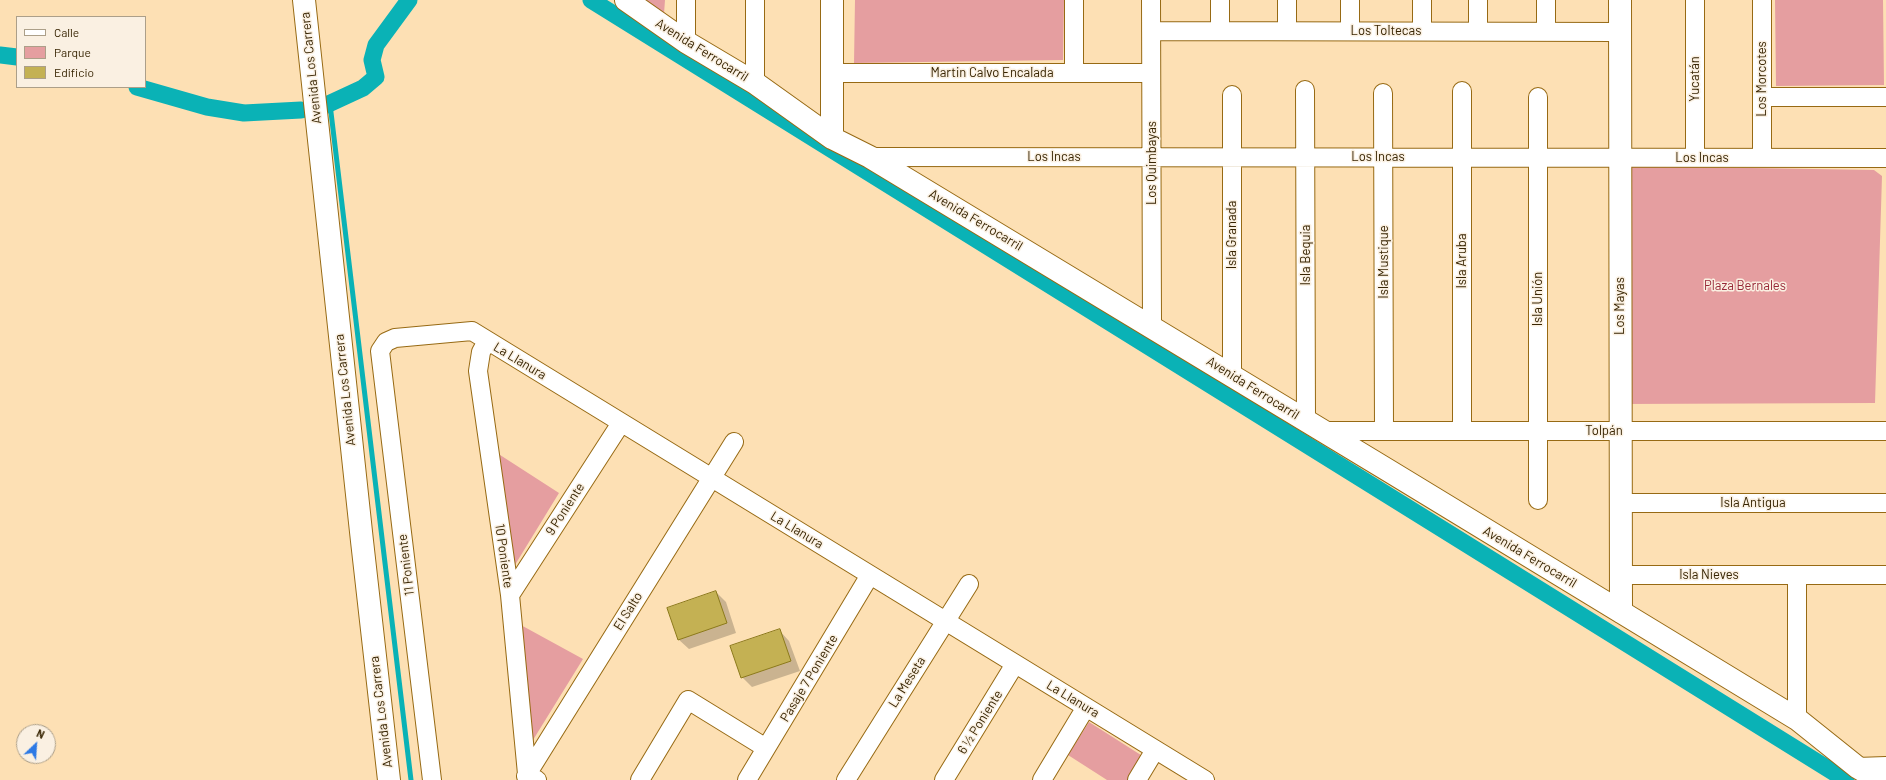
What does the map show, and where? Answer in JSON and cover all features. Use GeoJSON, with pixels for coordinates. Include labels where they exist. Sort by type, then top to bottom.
{"type":"FeatureCollection","features":[{"type":"Feature","properties":{"kind":"street","name":"Avenida Los Carrera"},"geometry":{"type":"LineString","coordinates":[[304,0],[389,780]]}},
{"type":"Feature","properties":{"kind":"street","name":"Avenida Ferrocarril"},"geometry":{"type":"LineString","coordinates":[[626,0],[686,42],[755,83],[832,138],[870,157],[1152,326],[1797,719],[1857,767],[1879,780]]}},
{"type":"Feature","properties":{"kind":"street"},"geometry":{"type":"LineString","coordinates":[[686,0],[686,42]]}},
{"type":"Feature","properties":{"kind":"street"},"geometry":{"type":"LineString","coordinates":[[755,0],[755,83]]}},
{"type":"Feature","properties":{"kind":"street"},"geometry":{"type":"LineString","coordinates":[[832,0],[832,138]]}},
{"type":"Feature","properties":{"kind":"street"},"geometry":{"type":"LineString","coordinates":[[1074,0],[1074,73]]}},
{"type":"Feature","properties":{"kind":"street","name":"Los Quimbayas"},"geometry":{"type":"LineString","coordinates":[[1151,0],[1152,326]]}},
{"type":"Feature","properties":{"kind":"street"},"geometry":{"type":"LineString","coordinates":[[1220,0],[1220,31]]}},
{"type":"Feature","properties":{"kind":"street"},"geometry":{"type":"LineString","coordinates":[[1287,0],[1287,31]]}},
{"type":"Feature","properties":{"kind":"street"},"geometry":{"type":"LineString","coordinates":[[1350,0],[1350,31]]}},
{"type":"Feature","properties":{"kind":"street"},"geometry":{"type":"LineString","coordinates":[[1422,0],[1422,31]]}},
{"type":"Feature","properties":{"kind":"street"},"geometry":{"type":"LineString","coordinates":[[1478,0],[1478,32]]}},
{"type":"Feature","properties":{"kind":"street"},"geometry":{"type":"LineString","coordinates":[[1546,0],[1546,32]]}},
{"type":"Feature","properties":{"kind":"street","name":"Los Mayas"},"geometry":{"type":"LineString","coordinates":[[1620,0],[1621,612]]}},
{"type":"Feature","properties":{"kind":"street","name":"Yucatán"},"geometry":{"type":"LineString","coordinates":[[1695,0],[1695,158]]}},
{"type":"Feature","properties":{"kind":"street","name":"Los Morcotes"},"geometry":{"type":"LineString","coordinates":[[1762,0],[1762,158]]}},
{"type":"Feature","properties":{"kind":"street","name":"Los Toltecas"},"geometry":{"type":"LineString","coordinates":[[1151,31],[1620,32]]}},
{"type":"Feature","properties":{"kind":"street","name":"Martin Calvo Encalada"},"geometry":{"type":"LineString","coordinates":[[832,73],[1151,73]]}},
{"type":"Feature","properties":{"kind":"street","name":"Isla Bequia"},"geometry":{"type":"LineString","coordinates":[[1305,90],[1314,426]]}},
{"type":"Feature","properties":{"kind":"street","name":"Isla Aruba"},"geometry":{"type":"LineString","coordinates":[[1462,91],[1462,431]]}},
{"type":"Feature","properties":{"kind":"street","name":"Isla Mustique"},"geometry":{"type":"LineString","coordinates":[[1383,93],[1384,430]]}},
{"type":"Feature","properties":{"kind":"street","name":"Isla Granada"},"geometry":{"type":"LineString","coordinates":[[1232,94],[1232,375]]}},
{"type":"Feature","properties":{"kind":"street","name":"Isla Unión"},"geometry":{"type":"LineString","coordinates":[[1538,97],[1538,500]]}},
{"type":"Feature","properties":{"kind":"street"},"geometry":{"type":"LineString","coordinates":[[1762,97],[1886,97]]}},
{"type":"Feature","properties":{"kind":"street","name":"Los Incas"},"geometry":{"type":"LineString","coordinates":[[870,157],[1886,158]]}},
{"type":"Feature","properties":{"kind":"street","name":"La Llanura"},"geometry":{"type":"LineString","coordinates":[[380,351],[386,342],[395,338],[472,331],[1205,780]]}},
{"type":"Feature","properties":{"kind":"street","name":"10 Poniente"},"geometry":{"type":"LineString","coordinates":[[487,341],[481,352],[478,371],[510,595],[529,778]]}},
{"type":"Feature","properties":{"kind":"street","name":"11 Poniente"},"geometry":{"type":"LineString","coordinates":[[380,351],[432,780]]}},
{"type":"Feature","properties":{"kind":"street","name":"9 Poniente"},"geometry":{"type":"LineString","coordinates":[[510,595],[621,423]]}},
{"type":"Feature","properties":{"kind":"street","name":"Tolpán"},"geometry":{"type":"LineString","coordinates":[[1314,426],[1384,430],[1462,431],[1886,432]]}},
{"type":"Feature","properties":{"kind":"street","name":"El Salto"},"geometry":{"type":"LineString","coordinates":[[529,778],[734,442]]}},
{"type":"Feature","properties":{"kind":"street","name":"Isla Antigua"},"geometry":{"type":"LineString","coordinates":[[1621,503],[1886,503]]}},
{"type":"Feature","properties":{"kind":"street","name":"Pasaje 7 Poniente"},"geometry":{"type":"LineString","coordinates":[[747,780],[870,575]]}},
{"type":"Feature","properties":{"kind":"street","name":"Isla Nieves"},"geometry":{"type":"LineString","coordinates":[[1621,575],[1886,575]]}},
{"type":"Feature","properties":{"kind":"street"},"geometry":{"type":"LineString","coordinates":[[1797,575],[1797,719]]}},
{"type":"Feature","properties":{"kind":"street","name":"La Meseta"},"geometry":{"type":"LineString","coordinates":[[846,780],[968,584]]}},
{"type":"Feature","properties":{"kind":"street","name":"6 ½ Poniente"},"geometry":{"type":"LineString","coordinates":[[944,780],[1015,664]]}},
{"type":"Feature","properties":{"kind":"street"},"geometry":{"type":"LineString","coordinates":[[640,780],[688,700],[766,748]]}},
{"type":"Feature","properties":{"kind":"street"},"geometry":{"type":"LineString","coordinates":[[1042,780],[1086,707]]}},
{"type":"Feature","properties":{"kind":"street"},"geometry":{"type":"LineString","coordinates":[[1137,780],[1156,750]]}},
{"type":"Feature","properties":{"kind":"street"},"geometry":{"type":"LineString","coordinates":[[1857,767],[1886,766]]}},
{"type":"Feature","properties":{"kind":"green space"},"geometry":{"type":"Polygon","coordinates":[[[641,0],[665,0],[664,14],[641,0]]]}},
{"type":"Feature","properties":{"kind":"green space"},"geometry":{"type":"Polygon","coordinates":[[[855,0],[1064,0],[1063,60],[854,63],[855,0]]]}},
{"type":"Feature","properties":{"kind":"green space"},"geometry":{"type":"Polygon","coordinates":[[[1775,0],[1883,0],[1884,85],[1776,86],[1775,0]]]}},
{"type":"Feature","properties":{"kind":"green space","name":"Plaza Bernales"},"geometry":{"type":"Polygon","coordinates":[[[1629,166],[1874,170],[1882,176],[1875,403],[1622,404],[1629,166]]]}},
{"type":"Feature","properties":{"kind":"green space"},"geometry":{"type":"Polygon","coordinates":[[[497,453],[559,493],[510,573],[497,453]]]}},
{"type":"Feature","properties":{"kind":"green space"},"geometry":{"type":"Polygon","coordinates":[[[519,624],[583,659],[533,740],[519,624]]]}},
{"type":"Feature","properties":{"kind":"green space"},"geometry":{"type":"Polygon","coordinates":[[[1089,722],[1144,757],[1129,780],[1107,780],[1068,755],[1089,722]]]}},
{"type":"Feature","properties":{"kind":"building"},"geometry":{"type":"Polygon","coordinates":[[[716,591],[727,623],[678,640],[667,608],[716,591]]]}},
{"type":"Feature","properties":{"kind":"building"},"geometry":{"type":"Polygon","coordinates":[[[780,629],[791,661],[741,678],[730,646],[780,629]]]}},
{"type":"Feature","properties":{"kind":"waterway"},"geometry":{"type":"LineString","coordinates":[[322,107],[363,88],[376,77],[372,60],[376,45],[409,0]]}},
{"type":"Feature","properties":{"kind":"waterway"},"geometry":{"type":"LineString","coordinates":[[591,0],[1846,780]]}},
{"type":"Feature","properties":{"kind":"waterway"},"geometry":{"type":"LineString","coordinates":[[0,55],[16,57]]}},
{"type":"Feature","properties":{"kind":"waterway"},"geometry":{"type":"LineString","coordinates":[[140,88],[207,107],[244,113],[301,110]]}},
{"type":"Feature","properties":{"kind":"waterway"},"geometry":{"type":"LineString","coordinates":[[330,104],[411,780]]}}]}
